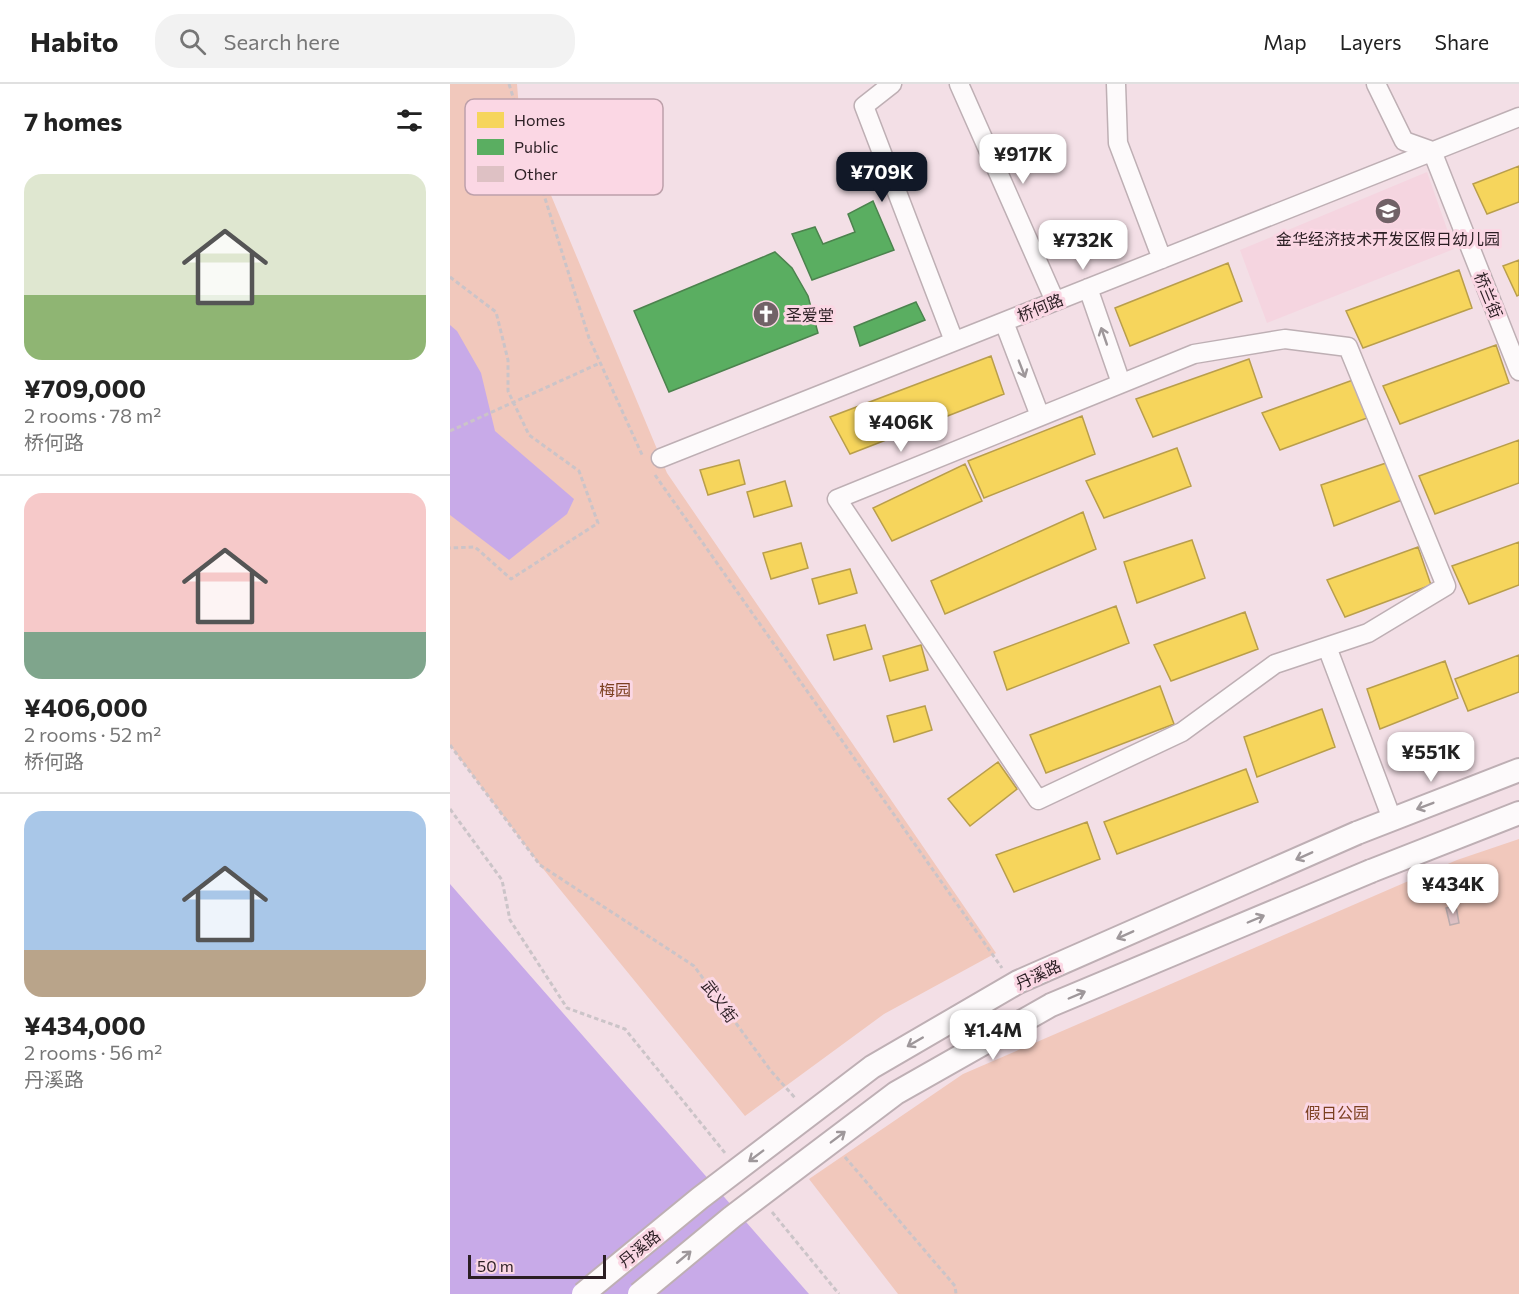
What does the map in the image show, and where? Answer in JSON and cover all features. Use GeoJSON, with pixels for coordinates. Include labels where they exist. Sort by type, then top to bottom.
{"type":"FeatureCollection","features":[{"type":"Feature","properties":{"kind":"main road","name":"丹溪路"},"geometry":{"type":"LineString","coordinates":[[583,1294],[700,1198],[872,1068],[1018,982],[1357,833],[1519,770]]}},
{"type":"Feature","properties":{"kind":"main road","name":"丹溪路"},"geometry":{"type":"LineString","coordinates":[[639,1294],[732,1216],[896,1093],[1050,1005],[1371,871],[1519,813]]}},
{"type":"Feature","properties":{"kind":"street"},"geometry":{"type":"LineString","coordinates":[[892,84],[864,106],[954,341]]}},
{"type":"Feature","properties":{"kind":"street"},"geometry":{"type":"LineString","coordinates":[[959,84],[1055,301]]}},
{"type":"Feature","properties":{"kind":"street"},"geometry":{"type":"LineString","coordinates":[[1116,84],[1118,143],[1162,259]]}},
{"type":"Feature","properties":{"kind":"street"},"geometry":{"type":"LineString","coordinates":[[1376,84],[1404,141],[1432,152]]}},
{"type":"Feature","properties":{"kind":"street","name":"桥何路"},"geometry":{"type":"LineString","coordinates":[[653,464],[954,341],[1519,117]]}},
{"type":"Feature","properties":{"kind":"street","name":"桥兰街"},"geometry":{"type":"LineString","coordinates":[[1432,152],[1519,371]]}},
{"type":"Feature","properties":{"kind":"street"},"geometry":{"type":"LineString","coordinates":[[1088,288],[1121,383]]}},
{"type":"Feature","properties":{"kind":"street"},"geometry":{"type":"LineString","coordinates":[[1004,322],[1040,416]]}},
{"type":"Feature","properties":{"kind":"street"},"geometry":{"type":"LineString","coordinates":[[1285,339],[1348,347],[1446,586],[1368,633],[1275,664],[1182,732],[1038,800],[837,499],[1121,383],[1194,354],[1285,339]]}},
{"type":"Feature","properties":{"kind":"street"},"geometry":{"type":"LineString","coordinates":[[1327,647],[1392,819]]}},
{"type":"Feature","properties":{"kind":"path"},"geometry":{"type":"LineString","coordinates":[[509,84],[514,99]]}},
{"type":"Feature","properties":{"kind":"path"},"geometry":{"type":"LineString","coordinates":[[544,195],[586,327],[600,363],[653,464],[1002,968]]}},
{"type":"Feature","properties":{"kind":"path"},"geometry":{"type":"LineString","coordinates":[[450,277],[496,312],[508,360],[508,391],[513,402],[529,435],[579,471],[598,523],[511,579],[475,547],[450,548]]}},
{"type":"Feature","properties":{"kind":"path"},"geometry":{"type":"LineString","coordinates":[[450,431],[600,363]]}},
{"type":"Feature","properties":{"kind":"path","name":"武义街"},"geometry":{"type":"LineString","coordinates":[[450,745],[540,865],[694,966],[771,1071],[802,1107]]}},
{"type":"Feature","properties":{"kind":"path"},"geometry":{"type":"LineString","coordinates":[[450,809],[502,880],[510,920],[567,1008],[625,1029],[729,1158]]}},
{"type":"Feature","properties":{"kind":"path"},"geometry":{"type":"LineString","coordinates":[[840,1151],[955,1286],[956,1294]]}},
{"type":"Feature","properties":{"kind":"path"},"geometry":{"type":"LineString","coordinates":[[766,1203],[839,1294]]}},
{"type":"Feature","properties":{"kind":"shaded area","name":"金华经济技术开发区假日幼儿园"},"geometry":{"type":"Polygon","coordinates":[[[1427,172],[1454,249],[1267,323],[1240,250],[1427,172]]]}},
{"type":"Feature","properties":{"kind":"shaded area"},"geometry":{"type":"Polygon","coordinates":[[[450,325],[457,331],[481,373],[495,431],[574,499],[567,514],[509,560],[450,515],[450,325]]]}},
{"type":"Feature","properties":{"kind":"shaded area"},"geometry":{"type":"Polygon","coordinates":[[[450,884],[809,1294],[450,1294],[450,884]]]}},
{"type":"Feature","properties":{"kind":"green space","name":"梅园"},"geometry":{"type":"Polygon","coordinates":[[[450,84],[517,84],[518,99],[465,99],[465,195],[551,195],[667,473],[996,953],[884,1014],[745,1116],[540,865],[450,745],[450,84]]]}},
{"type":"Feature","properties":{"kind":"green space","name":"假日公园"},"geometry":{"type":"Polygon","coordinates":[[[1519,839],[1519,1294],[898,1294],[809,1179],[963,1074],[1457,860],[1519,839]]]}},
{"type":"Feature","properties":{"kind":"building: Homes"},"geometry":{"type":"Polygon","coordinates":[[[1519,166],[1519,202],[1487,214],[1473,184],[1519,166]]]}},
{"type":"Feature","properties":{"kind":"building: Homes"},"geometry":{"type":"Polygon","coordinates":[[[1519,260],[1519,295],[1517,296],[1503,266],[1519,260]]]}},
{"type":"Feature","properties":{"kind":"building: Homes"},"geometry":{"type":"Polygon","coordinates":[[[1228,263],[1242,301],[1130,346],[1115,308],[1228,263]]]}},
{"type":"Feature","properties":{"kind":"building: Homes"},"geometry":{"type":"Polygon","coordinates":[[[1459,270],[1472,308],[1363,348],[1346,311],[1459,270]]]}},
{"type":"Feature","properties":{"kind":"building: Homes"},"geometry":{"type":"Polygon","coordinates":[[[1496,345],[1509,383],[1400,424],[1383,386],[1496,345]]]}},
{"type":"Feature","properties":{"kind":"building: Homes"},"geometry":{"type":"Polygon","coordinates":[[[991,356],[1004,394],[850,454],[830,417],[991,356]]]}},
{"type":"Feature","properties":{"kind":"building: Homes"},"geometry":{"type":"Polygon","coordinates":[[[1249,359],[1262,397],[1153,437],[1136,399],[1249,359]]]}},
{"type":"Feature","properties":{"kind":"building: Homes"},"geometry":{"type":"Polygon","coordinates":[[[1353,380],[1367,418],[1280,450],[1262,413],[1353,380]]]}},
{"type":"Feature","properties":{"kind":"building: Homes"},"geometry":{"type":"Polygon","coordinates":[[[1082,416],[1095,454],[984,498],[968,461],[1082,416]]]}},
{"type":"Feature","properties":{"kind":"building: Homes"},"geometry":{"type":"Polygon","coordinates":[[[1519,440],[1519,483],[1435,514],[1419,476],[1519,440]]]}},
{"type":"Feature","properties":{"kind":"building: Homes"},"geometry":{"type":"Polygon","coordinates":[[[1177,448],[1191,486],[1104,518],[1086,481],[1177,448]]]}},
{"type":"Feature","properties":{"kind":"building: Homes"},"geometry":{"type":"Polygon","coordinates":[[[739,460],[745,484],[708,495],[700,470],[739,460]]]}},
{"type":"Feature","properties":{"kind":"building: Homes"},"geometry":{"type":"Polygon","coordinates":[[[1389,462],[1402,500],[1334,526],[1321,485],[1389,462]]]}},
{"type":"Feature","properties":{"kind":"building: Homes"},"geometry":{"type":"Polygon","coordinates":[[[965,464],[982,501],[892,541],[873,508],[965,464]]]}},
{"type":"Feature","properties":{"kind":"building: Homes"},"geometry":{"type":"Polygon","coordinates":[[[785,481],[792,506],[754,517],[747,492],[785,481]]]}},
{"type":"Feature","properties":{"kind":"building: Homes"},"geometry":{"type":"Polygon","coordinates":[[[1083,512],[1096,549],[945,614],[931,581],[1083,512]]]}},
{"type":"Feature","properties":{"kind":"building: Homes"},"geometry":{"type":"Polygon","coordinates":[[[1192,540],[1205,578],[1137,603],[1124,562],[1192,540]]]}},
{"type":"Feature","properties":{"kind":"building: Homes"},"geometry":{"type":"Polygon","coordinates":[[[1519,542],[1519,585],[1469,604],[1452,566],[1519,542]]]}},
{"type":"Feature","properties":{"kind":"building: Homes"},"geometry":{"type":"Polygon","coordinates":[[[801,543],[808,568],[771,579],[763,553],[801,543]]]}},
{"type":"Feature","properties":{"kind":"building: Homes"},"geometry":{"type":"Polygon","coordinates":[[[1418,547],[1431,585],[1345,617],[1327,580],[1418,547]]]}},
{"type":"Feature","properties":{"kind":"building: Homes"},"geometry":{"type":"Polygon","coordinates":[[[850,569],[857,593],[819,604],[812,579],[850,569]]]}},
{"type":"Feature","properties":{"kind":"building: Homes"},"geometry":{"type":"Polygon","coordinates":[[[1116,606],[1129,643],[1007,690],[994,652],[1116,606]]]}},
{"type":"Feature","properties":{"kind":"building: Homes"},"geometry":{"type":"Polygon","coordinates":[[[1245,612],[1258,649],[1171,681],[1154,645],[1245,612]]]}},
{"type":"Feature","properties":{"kind":"building: Homes"},"geometry":{"type":"Polygon","coordinates":[[[865,625],[872,649],[834,660],[827,635],[865,625]]]}},
{"type":"Feature","properties":{"kind":"building: Homes"},"geometry":{"type":"Polygon","coordinates":[[[921,645],[928,670],[890,681],[883,656],[921,645]]]}},
{"type":"Feature","properties":{"kind":"building: Homes"},"geometry":{"type":"Polygon","coordinates":[[[1519,655],[1519,692],[1468,711],[1455,679],[1519,655]]]}},
{"type":"Feature","properties":{"kind":"building: Homes"},"geometry":{"type":"Polygon","coordinates":[[[1445,661],[1458,698],[1380,729],[1367,689],[1445,661]]]}},
{"type":"Feature","properties":{"kind":"building: Homes"},"geometry":{"type":"Polygon","coordinates":[[[1160,686],[1174,724],[1046,773],[1030,735],[1160,686]]]}},
{"type":"Feature","properties":{"kind":"building: Homes"},"geometry":{"type":"Polygon","coordinates":[[[925,706],[932,730],[894,742],[887,716],[925,706]]]}},
{"type":"Feature","properties":{"kind":"building: Homes"},"geometry":{"type":"Polygon","coordinates":[[[1322,709],[1335,747],[1257,777],[1244,737],[1322,709]]]}},
{"type":"Feature","properties":{"kind":"building: Homes"},"geometry":{"type":"Polygon","coordinates":[[[998,762],[1017,789],[970,826],[948,799],[998,762]]]}},
{"type":"Feature","properties":{"kind":"building: Homes"},"geometry":{"type":"Polygon","coordinates":[[[1246,769],[1258,802],[1117,854],[1104,822],[1246,769]]]}},
{"type":"Feature","properties":{"kind":"building: Homes"},"geometry":{"type":"Polygon","coordinates":[[[1087,822],[1100,859],[1014,892],[996,855],[1087,822]]]}},
{"type":"Feature","properties":{"kind":"building: Public"},"geometry":{"type":"Polygon","coordinates":[[[873,201],[894,250],[812,280],[792,234],[815,227],[823,244],[855,232],[848,214],[873,201]]]}},
{"type":"Feature","properties":{"kind":"building: Public"},"geometry":{"type":"Polygon","coordinates":[[[775,252],[792,268],[808,296],[818,333],[669,392],[634,311],[775,252]]]}},
{"type":"Feature","properties":{"kind":"building: Public"},"geometry":{"type":"Polygon","coordinates":[[[916,302],[925,320],[860,346],[854,327],[916,302]]]}},
{"type":"Feature","properties":{"kind":"building: Other"},"geometry":{"type":"Polygon","coordinates":[[[1456,906],[1459,923],[1450,925],[1446,908],[1456,906]]]}},
{"type":"Feature","properties":{"kind":"place","name":"金华经济技术开发区假日幼儿园"},"geometry":{"type":"Point","coordinates":[1388,211]}},
{"type":"Feature","properties":{"kind":"place","name":"圣爱堂"},"geometry":{"type":"Point","coordinates":[766,314]}}]}
